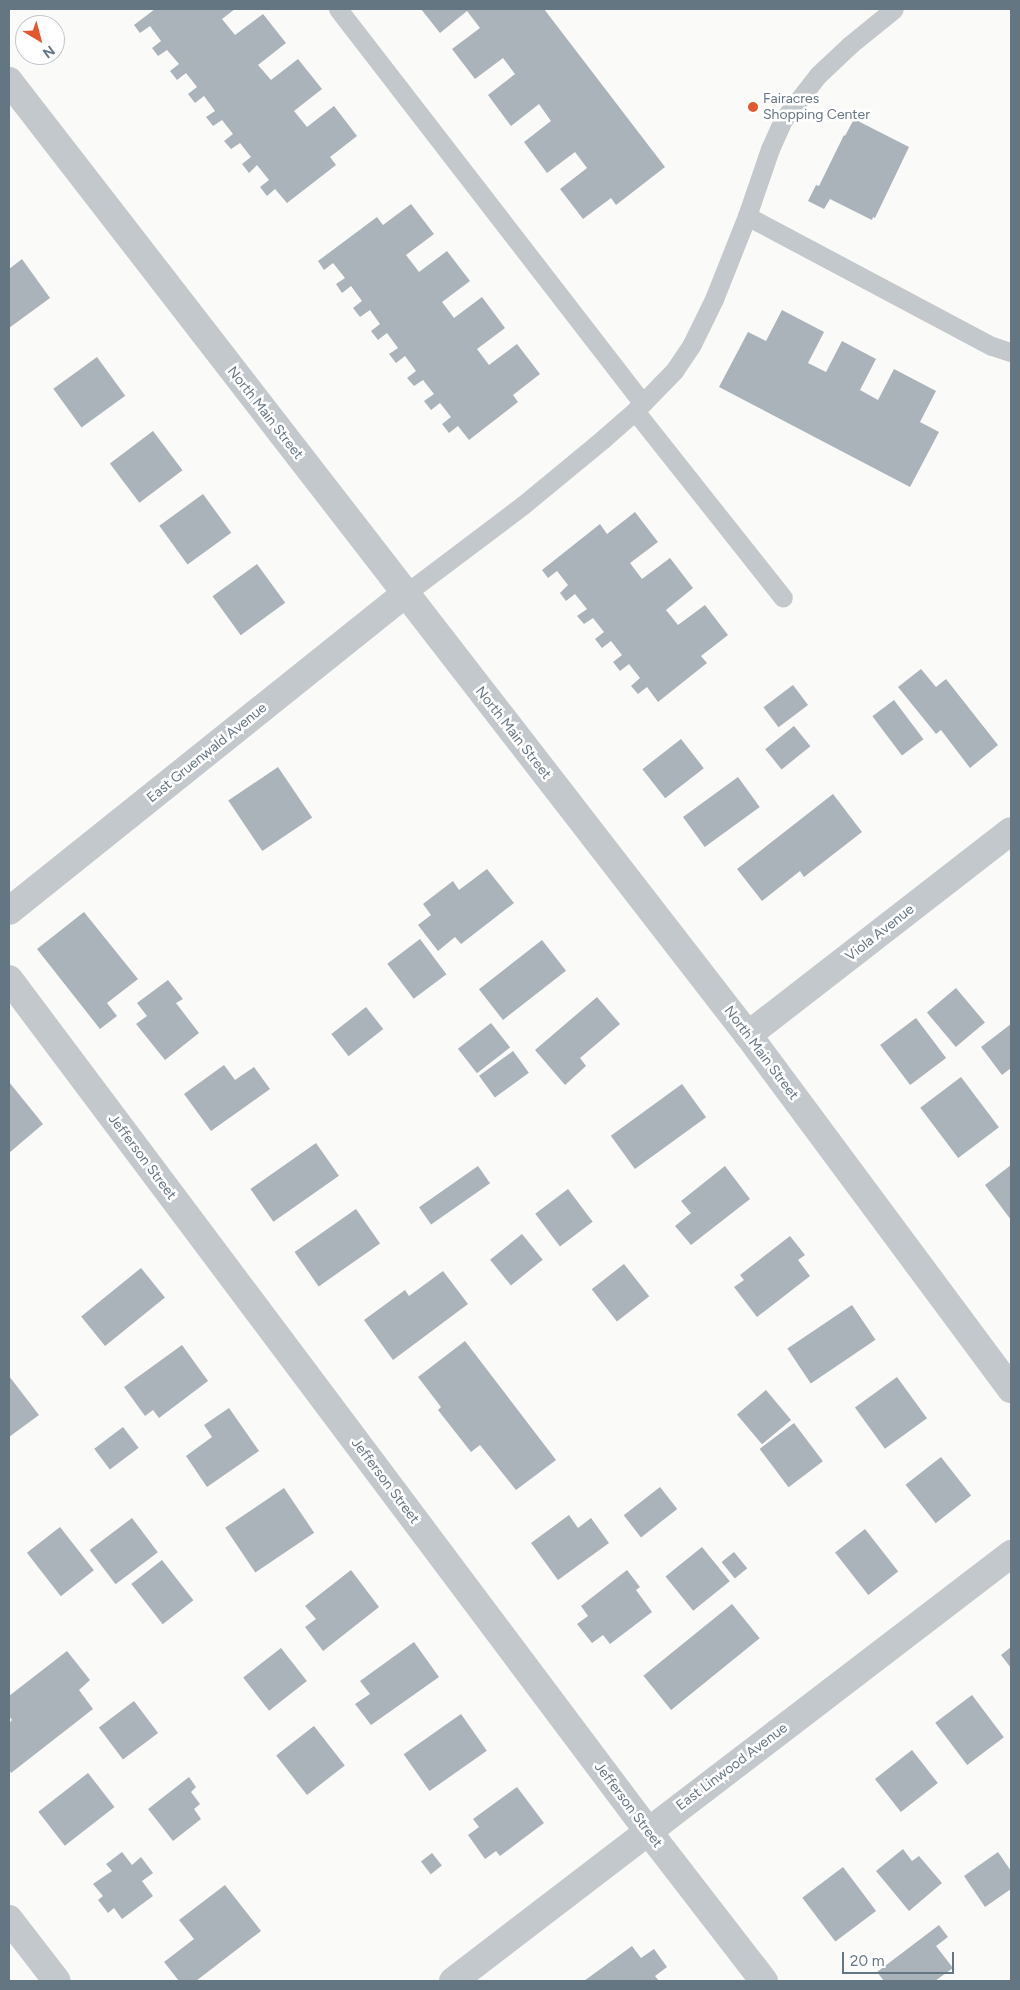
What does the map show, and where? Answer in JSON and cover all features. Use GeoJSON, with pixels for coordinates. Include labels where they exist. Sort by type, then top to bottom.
{"type":"FeatureCollection","features":[{"type":"Feature","properties":{"kind":"street","name":"North Main Street"},"geometry":{"type":"LineString","coordinates":[[9,81],[748,1035],[1011,1389]]}},
{"type":"Feature","properties":{"kind":"street","name":"East Gruenwald Avenue"},"geometry":{"type":"LineString","coordinates":[[9,911],[405,594]]}},
{"type":"Feature","properties":{"kind":"street","name":"Viola Avenue"},"geometry":{"type":"LineString","coordinates":[[748,1035],[1011,831]]}},
{"type":"Feature","properties":{"kind":"street","name":"Jefferson Street"},"geometry":{"type":"LineString","coordinates":[[9,979],[648,1831],[764,1981]]}},
{"type":"Feature","properties":{"kind":"street","name":"East Linwood Avenue"},"geometry":{"type":"LineString","coordinates":[[453,1981],[1011,1554]]}},
{"type":"Feature","properties":{"kind":"street"},"geometry":{"type":"LineString","coordinates":[[9,1919],[57,1981]]}},
{"type":"Feature","properties":{"kind":"lane"},"geometry":{"type":"LineString","coordinates":[[338,9],[783,598]]}},
{"type":"Feature","properties":{"kind":"lane"},"geometry":{"type":"LineString","coordinates":[[405,594],[523,505],[638,407],[674,371],[692,344],[714,299],[747,216],[770,149],[783,120],[818,75],[851,44],[894,9]]}},
{"type":"Feature","properties":{"kind":"lane"},"geometry":{"type":"LineString","coordinates":[[747,216],[992,346],[1011,352]]}},
{"type":"Feature","properties":{"kind":"building"},"geometry":{"type":"Polygon","coordinates":[[[155,9],[235,9],[222,19],[235,35],[263,14],[286,43],[258,65],[271,80],[298,59],[322,89],[294,111],[307,127],[334,106],[357,136],[330,157],[336,165],[287,203],[275,189],[267,196],[260,187],[269,180],[257,165],[249,173],[242,164],[251,157],[240,143],[231,149],[224,141],[233,134],[222,120],[213,126],[206,117],[215,111],[204,96],[195,103],[188,94],[197,87],[186,73],[177,80],[170,71],[179,64],[167,50],[158,56],[152,48],[161,41],[150,26],[140,33],[134,25],[155,9]]]}},
{"type":"Feature","properties":{"kind":"building"},"geometry":{"type":"Polygon","coordinates":[[[421,9],[544,9],[665,167],[616,205],[611,198],[583,219],[560,189],[587,168],[575,152],[547,173],[524,142],[551,121],[539,104],[511,126],[488,95],[515,74],[503,58],[475,79],[452,49],[480,28],[467,11],[440,33],[421,9]]]}},
{"type":"Feature","properties":{"kind":"building"},"geometry":{"type":"Polygon","coordinates":[[[854,119],[909,147],[875,218],[873,217],[872,220],[830,199],[824,209],[808,201],[816,185],[819,186],[854,119]]]}},
{"type":"Feature","properties":{"kind":"building"},"geometry":{"type":"Polygon","coordinates":[[[411,204],[434,234],[406,255],[419,272],[447,251],[470,281],[442,302],[454,318],[482,297],[505,328],[477,349],[489,365],[517,344],[540,374],[513,395],[518,402],[469,440],[458,426],[449,433],[442,424],[451,417],[440,403],[431,410],[424,401],[434,394],[423,380],[414,386],[407,378],[416,371],[405,356],[396,363],[389,354],[398,348],[387,333],[378,340],[371,331],[380,324],[370,310],[360,317],[353,308],[362,301],[351,286],[342,293],[336,284],[345,278],[333,263],[324,270],[318,261],[377,217],[383,225],[411,204]]]}},
{"type":"Feature","properties":{"kind":"building"},"geometry":{"type":"Polygon","coordinates":[[[22,259],[50,298],[9,328],[9,269],[22,259]]]}},
{"type":"Feature","properties":{"kind":"building"},"geometry":{"type":"Polygon","coordinates":[[[782,310],[824,332],[808,363],[826,372],[842,341],[876,359],[860,390],[878,400],[894,369],[936,391],[920,422],[939,432],[910,487],[719,387],[748,332],[766,341],[782,310]]]}},
{"type":"Feature","properties":{"kind":"building"},"geometry":{"type":"Polygon","coordinates":[[[97,357],[125,396],[82,428],[53,389],[97,357]]]}},
{"type":"Feature","properties":{"kind":"building"},"geometry":{"type":"Polygon","coordinates":[[[153,431],[182,470],[139,503],[110,463],[153,431]]]}},
{"type":"Feature","properties":{"kind":"building"},"geometry":{"type":"Polygon","coordinates":[[[203,494],[231,533],[188,565],[159,526],[203,494]]]}},
{"type":"Feature","properties":{"kind":"building"},"geometry":{"type":"Polygon","coordinates":[[[635,512],[658,542],[630,563],[642,579],[670,558],[693,588],[666,610],[678,625],[705,605],[728,635],[701,656],[707,663],[658,702],[647,687],[638,694],[631,686],[640,678],[629,664],[620,671],[613,662],[622,655],[611,641],[602,648],[595,639],[604,632],[593,618],[584,624],[577,616],[587,609],[575,594],[566,601],[560,593],[568,585],[557,571],[548,578],[542,570],[600,524],[607,534],[635,512]]]}},
{"type":"Feature","properties":{"kind":"building"},"geometry":{"type":"Polygon","coordinates":[[[257,564],[285,603],[241,635],[213,596],[257,564]]]}},
{"type":"Feature","properties":{"kind":"building"},"geometry":{"type":"Polygon","coordinates":[[[921,669],[936,687],[946,679],[998,745],[970,768],[941,730],[936,734],[898,687],[921,669]]]}},
{"type":"Feature","properties":{"kind":"building"},"geometry":{"type":"Polygon","coordinates":[[[793,685],[808,705],[778,727],[763,707],[793,685]]]}},
{"type":"Feature","properties":{"kind":"building"},"geometry":{"type":"Polygon","coordinates":[[[894,700],[923,739],[902,755],[872,716],[894,700]]]}},
{"type":"Feature","properties":{"kind":"building"},"geometry":{"type":"Polygon","coordinates":[[[794,726],[810,746],[782,769],[765,749],[794,726]]]}},
{"type":"Feature","properties":{"kind":"building"},"geometry":{"type":"Polygon","coordinates":[[[681,739],[704,768],[665,798],[642,769],[681,739]]]}},
{"type":"Feature","properties":{"kind":"building"},"geometry":{"type":"Polygon","coordinates":[[[278,767],[312,818],[262,851],[228,801],[278,767]]]}},
{"type":"Feature","properties":{"kind":"building"},"geometry":{"type":"Polygon","coordinates":[[[738,777],[760,807],[705,847],[683,817],[738,777]]]}},
{"type":"Feature","properties":{"kind":"building"},"geometry":{"type":"Polygon","coordinates":[[[833,794],[862,832],[804,877],[800,871],[762,901],[737,869],[833,794]]]}},
{"type":"Feature","properties":{"kind":"building"},"geometry":{"type":"Polygon","coordinates":[[[487,869],[514,903],[461,944],[455,937],[438,951],[418,925],[431,915],[423,904],[453,881],[459,890],[487,869]]]}},
{"type":"Feature","properties":{"kind":"building"},"geometry":{"type":"Polygon","coordinates":[[[84,912],[138,979],[107,1003],[117,1016],[100,1029],[37,949],[84,912]]]}},
{"type":"Feature","properties":{"kind":"building"},"geometry":{"type":"Polygon","coordinates":[[[420,939],[446,974],[414,999],[387,964],[420,939]]]}},
{"type":"Feature","properties":{"kind":"building"},"geometry":{"type":"Polygon","coordinates":[[[542,940],[566,971],[503,1020],[479,989],[542,940]]]}},
{"type":"Feature","properties":{"kind":"building"},"geometry":{"type":"Polygon","coordinates":[[[168,980],[183,999],[176,1003],[199,1033],[165,1060],[136,1024],[147,1016],[137,1003],[168,980]]]}},
{"type":"Feature","properties":{"kind":"building"},"geometry":{"type":"Polygon","coordinates":[[[956,988],[985,1022],[956,1047],[927,1012],[956,988]]]}},
{"type":"Feature","properties":{"kind":"building"},"geometry":{"type":"Polygon","coordinates":[[[597,997],[620,1024],[580,1058],[586,1066],[565,1085],[535,1050],[597,997]]]}},
{"type":"Feature","properties":{"kind":"building"},"geometry":{"type":"Polygon","coordinates":[[[366,1007],[383,1029],[349,1056],[331,1034],[366,1007]]]}},
{"type":"Feature","properties":{"kind":"building"},"geometry":{"type":"Polygon","coordinates":[[[916,1018],[946,1058],[910,1085],[880,1045],[916,1018]]]}},
{"type":"Feature","properties":{"kind":"building"},"geometry":{"type":"Polygon","coordinates":[[[491,1023],[510,1047],[477,1073],[458,1049],[491,1023]]]}},
{"type":"Feature","properties":{"kind":"building"},"geometry":{"type":"Polygon","coordinates":[[[1011,1024],[1011,1068],[1002,1075],[981,1047],[1011,1024]]]}},
{"type":"Feature","properties":{"kind":"building"},"geometry":{"type":"Polygon","coordinates":[[[513,1051],[529,1073],[495,1098],[479,1076],[513,1051]]]}},
{"type":"Feature","properties":{"kind":"building"},"geometry":{"type":"Polygon","coordinates":[[[224,1065],[235,1080],[254,1067],[270,1089],[211,1131],[184,1094],[224,1065]]]}},
{"type":"Feature","properties":{"kind":"building"},"geometry":{"type":"Polygon","coordinates":[[[961,1077],[999,1127],[958,1158],[920,1108],[961,1077]]]}},
{"type":"Feature","properties":{"kind":"building"},"geometry":{"type":"Polygon","coordinates":[[[9,1082],[43,1124],[9,1153],[9,1082]]]}},
{"type":"Feature","properties":{"kind":"building"},"geometry":{"type":"Polygon","coordinates":[[[682,1084],[706,1117],[635,1169],[611,1136],[682,1084]]]}},
{"type":"Feature","properties":{"kind":"building"},"geometry":{"type":"Polygon","coordinates":[[[316,1143],[339,1176],[273,1222],[250,1189],[316,1143]]]}},
{"type":"Feature","properties":{"kind":"building"},"geometry":{"type":"Polygon","coordinates":[[[1011,1165],[1011,1220],[985,1185],[1011,1165]]]}},
{"type":"Feature","properties":{"kind":"building"},"geometry":{"type":"Polygon","coordinates":[[[478,1166],[490,1183],[431,1224],[419,1207],[478,1166]]]}},
{"type":"Feature","properties":{"kind":"building"},"geometry":{"type":"Polygon","coordinates":[[[725,1166],[750,1199],[691,1245],[675,1226],[691,1213],[681,1201],[725,1166]]]}},
{"type":"Feature","properties":{"kind":"building"},"geometry":{"type":"Polygon","coordinates":[[[568,1189],[593,1222],[560,1246],[535,1214],[568,1189]]]}},
{"type":"Feature","properties":{"kind":"building"},"geometry":{"type":"Polygon","coordinates":[[[356,1209],[380,1243],[319,1286],[295,1252],[356,1209]]]}},
{"type":"Feature","properties":{"kind":"building"},"geometry":{"type":"Polygon","coordinates":[[[522,1234],[543,1260],[511,1285],[490,1260],[522,1234]]]}},
{"type":"Feature","properties":{"kind":"building"},"geometry":{"type":"Polygon","coordinates":[[[790,1236],[805,1255],[798,1260],[810,1276],[757,1317],[734,1287],[744,1280],[740,1275],[790,1236]]]}},
{"type":"Feature","properties":{"kind":"building"},"geometry":{"type":"Polygon","coordinates":[[[624,1264],[649,1296],[617,1322],[592,1289],[624,1264]]]}},
{"type":"Feature","properties":{"kind":"building"},"geometry":{"type":"Polygon","coordinates":[[[141,1268],[165,1298],[105,1346],[81,1316],[141,1268]]]}},
{"type":"Feature","properties":{"kind":"building"},"geometry":{"type":"Polygon","coordinates":[[[443,1271],[468,1304],[393,1360],[364,1320],[405,1290],[409,1296],[443,1271]]]}},
{"type":"Feature","properties":{"kind":"building"},"geometry":{"type":"Polygon","coordinates":[[[852,1305],[875,1340],[811,1383],[787,1349],[852,1305]]]}},
{"type":"Feature","properties":{"kind":"building"},"geometry":{"type":"Polygon","coordinates":[[[465,1341],[556,1460],[516,1490],[480,1445],[471,1452],[438,1410],[441,1407],[418,1377],[465,1341]]]}},
{"type":"Feature","properties":{"kind":"building"},"geometry":{"type":"Polygon","coordinates":[[[182,1345],[208,1381],[159,1418],[153,1410],[145,1416],[124,1387],[182,1345]]]}},
{"type":"Feature","properties":{"kind":"building"},"geometry":{"type":"Polygon","coordinates":[[[9,1376],[39,1415],[9,1437],[9,1376]]]}},
{"type":"Feature","properties":{"kind":"building"},"geometry":{"type":"Polygon","coordinates":[[[897,1377],[927,1418],[885,1449],[855,1408],[897,1377]]]}},
{"type":"Feature","properties":{"kind":"building"},"geometry":{"type":"Polygon","coordinates":[[[766,1390],[791,1420],[762,1444],[737,1414],[766,1390]]]}},
{"type":"Feature","properties":{"kind":"building"},"geometry":{"type":"Polygon","coordinates":[[[229,1408],[259,1451],[207,1487],[186,1456],[212,1437],[204,1425],[229,1408]]]}},
{"type":"Feature","properties":{"kind":"building"},"geometry":{"type":"Polygon","coordinates":[[[794,1423],[823,1461],[789,1487],[760,1449],[794,1423]]]}},
{"type":"Feature","properties":{"kind":"building"},"geometry":{"type":"Polygon","coordinates":[[[123,1427],[139,1448],[110,1469],[94,1449],[123,1427]]]}},
{"type":"Feature","properties":{"kind":"building"},"geometry":{"type":"Polygon","coordinates":[[[941,1457],[971,1496],[936,1523],[906,1485],[941,1457]]]}},
{"type":"Feature","properties":{"kind":"building"},"geometry":{"type":"Polygon","coordinates":[[[660,1487],[677,1509],[641,1537],[624,1515],[660,1487]]]}},
{"type":"Feature","properties":{"kind":"building"},"geometry":{"type":"Polygon","coordinates":[[[284,1488],[314,1533],[255,1572],[225,1528],[284,1488]]]}},
{"type":"Feature","properties":{"kind":"building"},"geometry":{"type":"Polygon","coordinates":[[[569,1515],[578,1528],[591,1518],[609,1543],[558,1580],[531,1543],[569,1515]]]}},
{"type":"Feature","properties":{"kind":"building"},"geometry":{"type":"Polygon","coordinates":[[[132,1518],[158,1552],[116,1584],[90,1550],[132,1518]]]}},
{"type":"Feature","properties":{"kind":"building"},"geometry":{"type":"Polygon","coordinates":[[[60,1527],[94,1570],[61,1596],[27,1553],[60,1527]]]}},
{"type":"Feature","properties":{"kind":"building"},"geometry":{"type":"Polygon","coordinates":[[[865,1529],[898,1572],[868,1595],[835,1552],[865,1529]]]}},
{"type":"Feature","properties":{"kind":"building"},"geometry":{"type":"Polygon","coordinates":[[[702,1547],[730,1581],[693,1611],[665,1577],[702,1547]]]}},
{"type":"Feature","properties":{"kind":"building"},"geometry":{"type":"Polygon","coordinates":[[[734,1552],[747,1568],[735,1578],[722,1562],[734,1552]]]}},
{"type":"Feature","properties":{"kind":"building"},"geometry":{"type":"Polygon","coordinates":[[[162,1560],[193,1600],[163,1624],[131,1584],[162,1560]]]}},
{"type":"Feature","properties":{"kind":"building"},"geometry":{"type":"Polygon","coordinates":[[[351,1570],[379,1607],[323,1651],[305,1627],[316,1619],[305,1606],[351,1570]]]}},
{"type":"Feature","properties":{"kind":"building"},"geometry":{"type":"Polygon","coordinates":[[[627,1570],[640,1587],[636,1590],[652,1612],[610,1644],[603,1635],[592,1643],[577,1624],[588,1616],[581,1606],[627,1570]]]}},
{"type":"Feature","properties":{"kind":"building"},"geometry":{"type":"Polygon","coordinates":[[[732,1604],[760,1638],[671,1710],[643,1676],[732,1604]]]}},
{"type":"Feature","properties":{"kind":"building"},"geometry":{"type":"Polygon","coordinates":[[[414,1642],[439,1677],[371,1725],[355,1704],[370,1694],[360,1681],[414,1642]]]}},
{"type":"Feature","properties":{"kind":"building"},"geometry":{"type":"Polygon","coordinates":[[[1011,1647],[1011,1668],[1001,1655],[1011,1647]]]}},
{"type":"Feature","properties":{"kind":"building"},"geometry":{"type":"Polygon","coordinates":[[[281,1648],[307,1681],[269,1711],[243,1678],[281,1648]]]}},
{"type":"Feature","properties":{"kind":"building"},"geometry":{"type":"Polygon","coordinates":[[[67,1651],[90,1680],[79,1690],[93,1709],[11,1773],[9,1769],[9,1723],[12,1720],[9,1716],[9,1696],[67,1651]]]}},
{"type":"Feature","properties":{"kind":"building"},"geometry":{"type":"Polygon","coordinates":[[[972,1695],[1004,1737],[967,1765],[935,1723],[972,1695]]]}},
{"type":"Feature","properties":{"kind":"building"},"geometry":{"type":"Polygon","coordinates":[[[134,1701],[158,1733],[123,1759],[99,1727],[134,1701]]]}},
{"type":"Feature","properties":{"kind":"building"},"geometry":{"type":"Polygon","coordinates":[[[461,1714],[487,1751],[429,1791],[404,1754],[461,1714]]]}},
{"type":"Feature","properties":{"kind":"building"},"geometry":{"type":"Polygon","coordinates":[[[314,1726],[345,1765],[307,1795],[276,1756],[314,1726]]]}},
{"type":"Feature","properties":{"kind":"building"},"geometry":{"type":"Polygon","coordinates":[[[912,1750],[938,1783],[901,1812],[875,1779],[912,1750]]]}},
{"type":"Feature","properties":{"kind":"building"},"geometry":{"type":"Polygon","coordinates":[[[88,1773],[114,1807],[65,1846],[38,1812],[88,1773]]]}},
{"type":"Feature","properties":{"kind":"building"},"geometry":{"type":"Polygon","coordinates":[[[189,1777],[196,1787],[191,1792],[200,1804],[194,1809],[201,1819],[173,1841],[148,1809],[189,1777]]]}},
{"type":"Feature","properties":{"kind":"building"},"geometry":{"type":"Polygon","coordinates":[[[517,1787],[544,1823],[500,1856],[496,1851],[485,1859],[468,1835],[479,1827],[473,1819],[517,1787]]]}},
{"type":"Feature","properties":{"kind":"building"},"geometry":{"type":"Polygon","coordinates":[[[903,1849],[912,1861],[919,1856],[942,1883],[909,1911],[876,1871],[903,1849]]]}},
{"type":"Feature","properties":{"kind":"building"},"geometry":{"type":"Polygon","coordinates":[[[122,1852],[132,1865],[141,1857],[153,1873],[142,1881],[153,1896],[122,1919],[114,1908],[108,1913],[98,1900],[103,1896],[93,1884],[112,1871],[106,1864],[122,1852]]]}},
{"type":"Feature","properties":{"kind":"building"},"geometry":{"type":"Polygon","coordinates":[[[998,1852],[1011,1871],[1011,1889],[985,1907],[964,1876],[998,1852]]]}},
{"type":"Feature","properties":{"kind":"building"},"geometry":{"type":"Polygon","coordinates":[[[432,1853],[442,1866],[431,1874],[421,1862],[432,1853]]]}},
{"type":"Feature","properties":{"kind":"building"},"geometry":{"type":"Polygon","coordinates":[[[843,1867],[876,1911],[835,1942],[802,1898],[843,1867]]]}},
{"type":"Feature","properties":{"kind":"building"},"geometry":{"type":"Polygon","coordinates":[[[225,1885],[261,1931],[196,1981],[179,1981],[164,1962],[194,1939],[179,1920],[225,1885]]]}},
{"type":"Feature","properties":{"kind":"building"},"geometry":{"type":"Polygon","coordinates":[[[939,1925],[948,1937],[936,1946],[953,1968],[935,1981],[884,1981],[877,1972],[939,1925]]]}},
{"type":"Feature","properties":{"kind":"building"},"geometry":{"type":"Polygon","coordinates":[[[632,1946],[641,1958],[654,1949],[667,1967],[655,1976],[659,1981],[584,1981],[632,1946]]]}},
{"type":"Feature","properties":{"kind":"place","name":"Fairacres Shopping Center"},"geometry":{"type":"Point","coordinates":[753,107]}}]}
